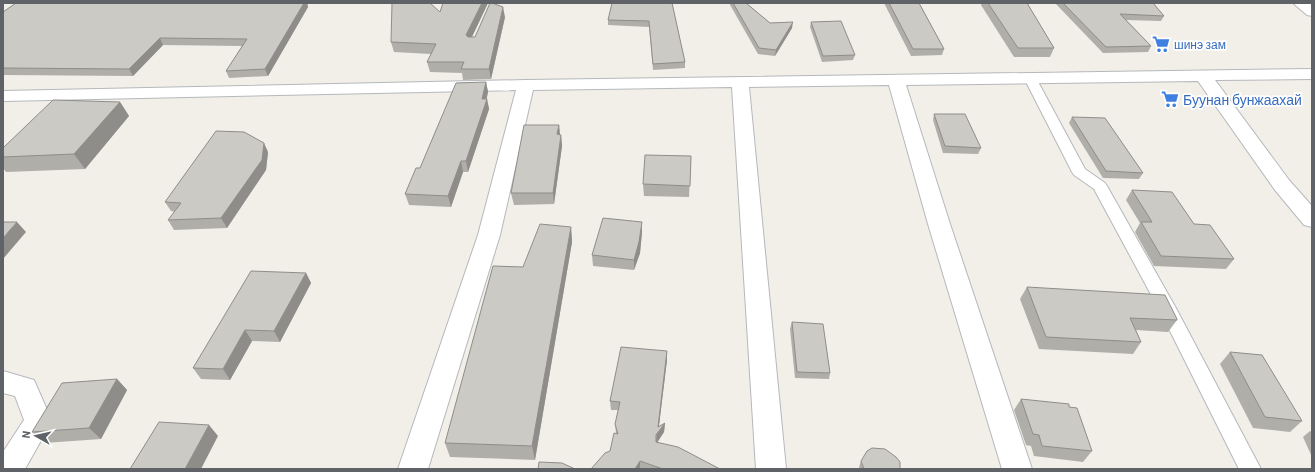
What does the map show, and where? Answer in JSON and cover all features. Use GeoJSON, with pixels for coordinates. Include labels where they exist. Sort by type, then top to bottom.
{"type":"FeatureCollection","features":[{"type":"Feature","properties":{"kind":"street"},"geometry":{"type":"LineString","coordinates":[[1300,3],[1312,12]]}},
{"type":"Feature","properties":{"kind":"street"},"geometry":{"type":"LineString","coordinates":[[3,96],[526,85],[1312,74]]}},
{"type":"Feature","properties":{"kind":"street"},"geometry":{"type":"LineString","coordinates":[[1203,76],[1282,186],[1312,220]]}},
{"type":"Feature","properties":{"kind":"street"},"geometry":{"type":"LineString","coordinates":[[896,80],[903,98],[935,210],[1017,469]]}},
{"type":"Feature","properties":{"kind":"street"},"geometry":{"type":"LineString","coordinates":[[740,82],[771,469]]}},
{"type":"Feature","properties":{"kind":"street"},"geometry":{"type":"LineString","coordinates":[[413,469],[489,235],[526,85]]}},
{"type":"Feature","properties":{"kind":"street"},"geometry":{"type":"LineString","coordinates":[[3,382],[24,388],[38,421],[9,469]]}},
{"type":"Feature","properties":{"kind":"lane"},"geometry":{"type":"LineString","coordinates":[[1030,78],[1079,172],[1100,186],[1171,315],[1250,469]]}},
{"type":"Feature","properties":{"kind":"building"},"geometry":{"type":"Polygon","coordinates":[[[16,3],[304,3],[265,69],[226,71],[247,39],[160,38],[129,69],[3,68],[3,12],[16,3]]]}},
{"type":"Feature","properties":{"kind":"building"},"geometry":{"type":"Polygon","coordinates":[[[392,3],[430,3],[440,12],[443,3],[482,3],[466,35],[468,37],[475,37],[490,3],[503,7],[489,69],[461,69],[464,62],[427,62],[436,44],[391,42],[392,3]]]}},
{"type":"Feature","properties":{"kind":"building"},"geometry":{"type":"Polygon","coordinates":[[[612,3],[672,3],[685,62],[653,64],[649,21],[608,20],[612,3]]]}},
{"type":"Feature","properties":{"kind":"building"},"geometry":{"type":"Polygon","coordinates":[[[733,3],[746,3],[770,23],[793,22],[776,50],[759,48],[733,3]]]}},
{"type":"Feature","properties":{"kind":"building"},"geometry":{"type":"Polygon","coordinates":[[[889,3],[919,3],[944,49],[913,49],[889,3]]]}},
{"type":"Feature","properties":{"kind":"building"},"geometry":{"type":"Polygon","coordinates":[[[988,3],[1027,3],[1054,48],[1018,48],[988,3]]]}},
{"type":"Feature","properties":{"kind":"building"},"geometry":{"type":"Polygon","coordinates":[[[1063,3],[1153,3],[1164,16],[1120,14],[1151,46],[1106,47],[1063,3]]]}},
{"type":"Feature","properties":{"kind":"building"},"geometry":{"type":"Polygon","coordinates":[[[841,21],[855,55],[823,56],[811,22],[841,21]]]}},
{"type":"Feature","properties":{"kind":"building"},"geometry":{"type":"Polygon","coordinates":[[[486,82],[482,99],[487,99],[466,161],[461,161],[448,196],[405,194],[416,168],[420,168],[456,83],[486,82]]]}},
{"type":"Feature","properties":{"kind":"building"},"geometry":{"type":"Polygon","coordinates":[[[53,100],[120,102],[74,154],[3,157],[3,148],[53,100]]]}},
{"type":"Feature","properties":{"kind":"building"},"geometry":{"type":"Polygon","coordinates":[[[934,114],[965,114],[981,148],[945,146],[934,114]]]}},
{"type":"Feature","properties":{"kind":"building"},"geometry":{"type":"Polygon","coordinates":[[[1072,117],[1105,118],[1143,173],[1106,171],[1072,117]]]}},
{"type":"Feature","properties":{"kind":"building"},"geometry":{"type":"Polygon","coordinates":[[[524,125],[559,125],[557,134],[561,135],[553,193],[511,193],[524,125]]]}},
{"type":"Feature","properties":{"kind":"building"},"geometry":{"type":"Polygon","coordinates":[[[216,131],[244,132],[264,143],[262,160],[221,218],[168,220],[181,203],[165,202],[216,131]]]}},
{"type":"Feature","properties":{"kind":"building"},"geometry":{"type":"Polygon","coordinates":[[[645,155],[691,156],[690,186],[643,184],[645,155]]]}},
{"type":"Feature","properties":{"kind":"building"},"geometry":{"type":"Polygon","coordinates":[[[1132,190],[1172,192],[1194,224],[1210,225],[1234,259],[1161,256],[1141,222],[1152,222],[1132,190]]]}},
{"type":"Feature","properties":{"kind":"building"},"geometry":{"type":"Polygon","coordinates":[[[603,218],[642,222],[634,260],[592,255],[603,218]]]}},
{"type":"Feature","properties":{"kind":"building"},"geometry":{"type":"Polygon","coordinates":[[[3,222],[17,222],[3,238],[3,222]]]}},
{"type":"Feature","properties":{"kind":"building"},"geometry":{"type":"Polygon","coordinates":[[[540,224],[571,227],[532,446],[445,443],[493,266],[523,267],[540,224]]]}},
{"type":"Feature","properties":{"kind":"building"},"geometry":{"type":"Polygon","coordinates":[[[251,271],[306,273],[274,331],[245,330],[223,369],[193,368],[251,271]]]}},
{"type":"Feature","properties":{"kind":"building"},"geometry":{"type":"Polygon","coordinates":[[[1027,287],[1165,295],[1177,320],[1130,318],[1141,342],[1046,337],[1027,287]]]}},
{"type":"Feature","properties":{"kind":"building"},"geometry":{"type":"Polygon","coordinates":[[[792,322],[823,324],[830,373],[797,372],[792,322]]]}},
{"type":"Feature","properties":{"kind":"building"},"geometry":{"type":"Polygon","coordinates":[[[621,347],[667,351],[658,427],[665,423],[656,435],[656,442],[678,447],[720,469],[663,469],[640,461],[635,469],[591,469],[605,453],[610,451],[614,433],[618,434],[615,424],[620,402],[610,401],[621,347]]]}},
{"type":"Feature","properties":{"kind":"building"},"geometry":{"type":"Polygon","coordinates":[[[1230,352],[1262,355],[1302,421],[1265,417],[1230,352]]]}},
{"type":"Feature","properties":{"kind":"building"},"geometry":{"type":"Polygon","coordinates":[[[117,379],[89,428],[32,432],[62,383],[117,379]]]}},
{"type":"Feature","properties":{"kind":"building"},"geometry":{"type":"Polygon","coordinates":[[[1021,399],[1069,404],[1069,407],[1077,408],[1092,451],[1042,446],[1039,435],[1033,434],[1021,399]]]}},
{"type":"Feature","properties":{"kind":"building"},"geometry":{"type":"Polygon","coordinates":[[[159,422],[209,425],[185,469],[130,469],[159,422]]]}},
{"type":"Feature","properties":{"kind":"building"},"geometry":{"type":"Polygon","coordinates":[[[872,448],[885,449],[896,457],[900,462],[900,469],[864,469],[861,461],[867,451],[872,448]]]}},
{"type":"Feature","properties":{"kind":"building"},"geometry":{"type":"Polygon","coordinates":[[[539,462],[562,463],[575,469],[538,469],[539,462]]]}},
{"type":"Feature","properties":{"kind":"place","name":"шинэ зам"},"geometry":{"type":"Point","coordinates":[1161,44]}},
{"type":"Feature","properties":{"kind":"place","name":"Буунан бунжаахай"},"geometry":{"type":"Point","coordinates":[1170,99]}}]}
